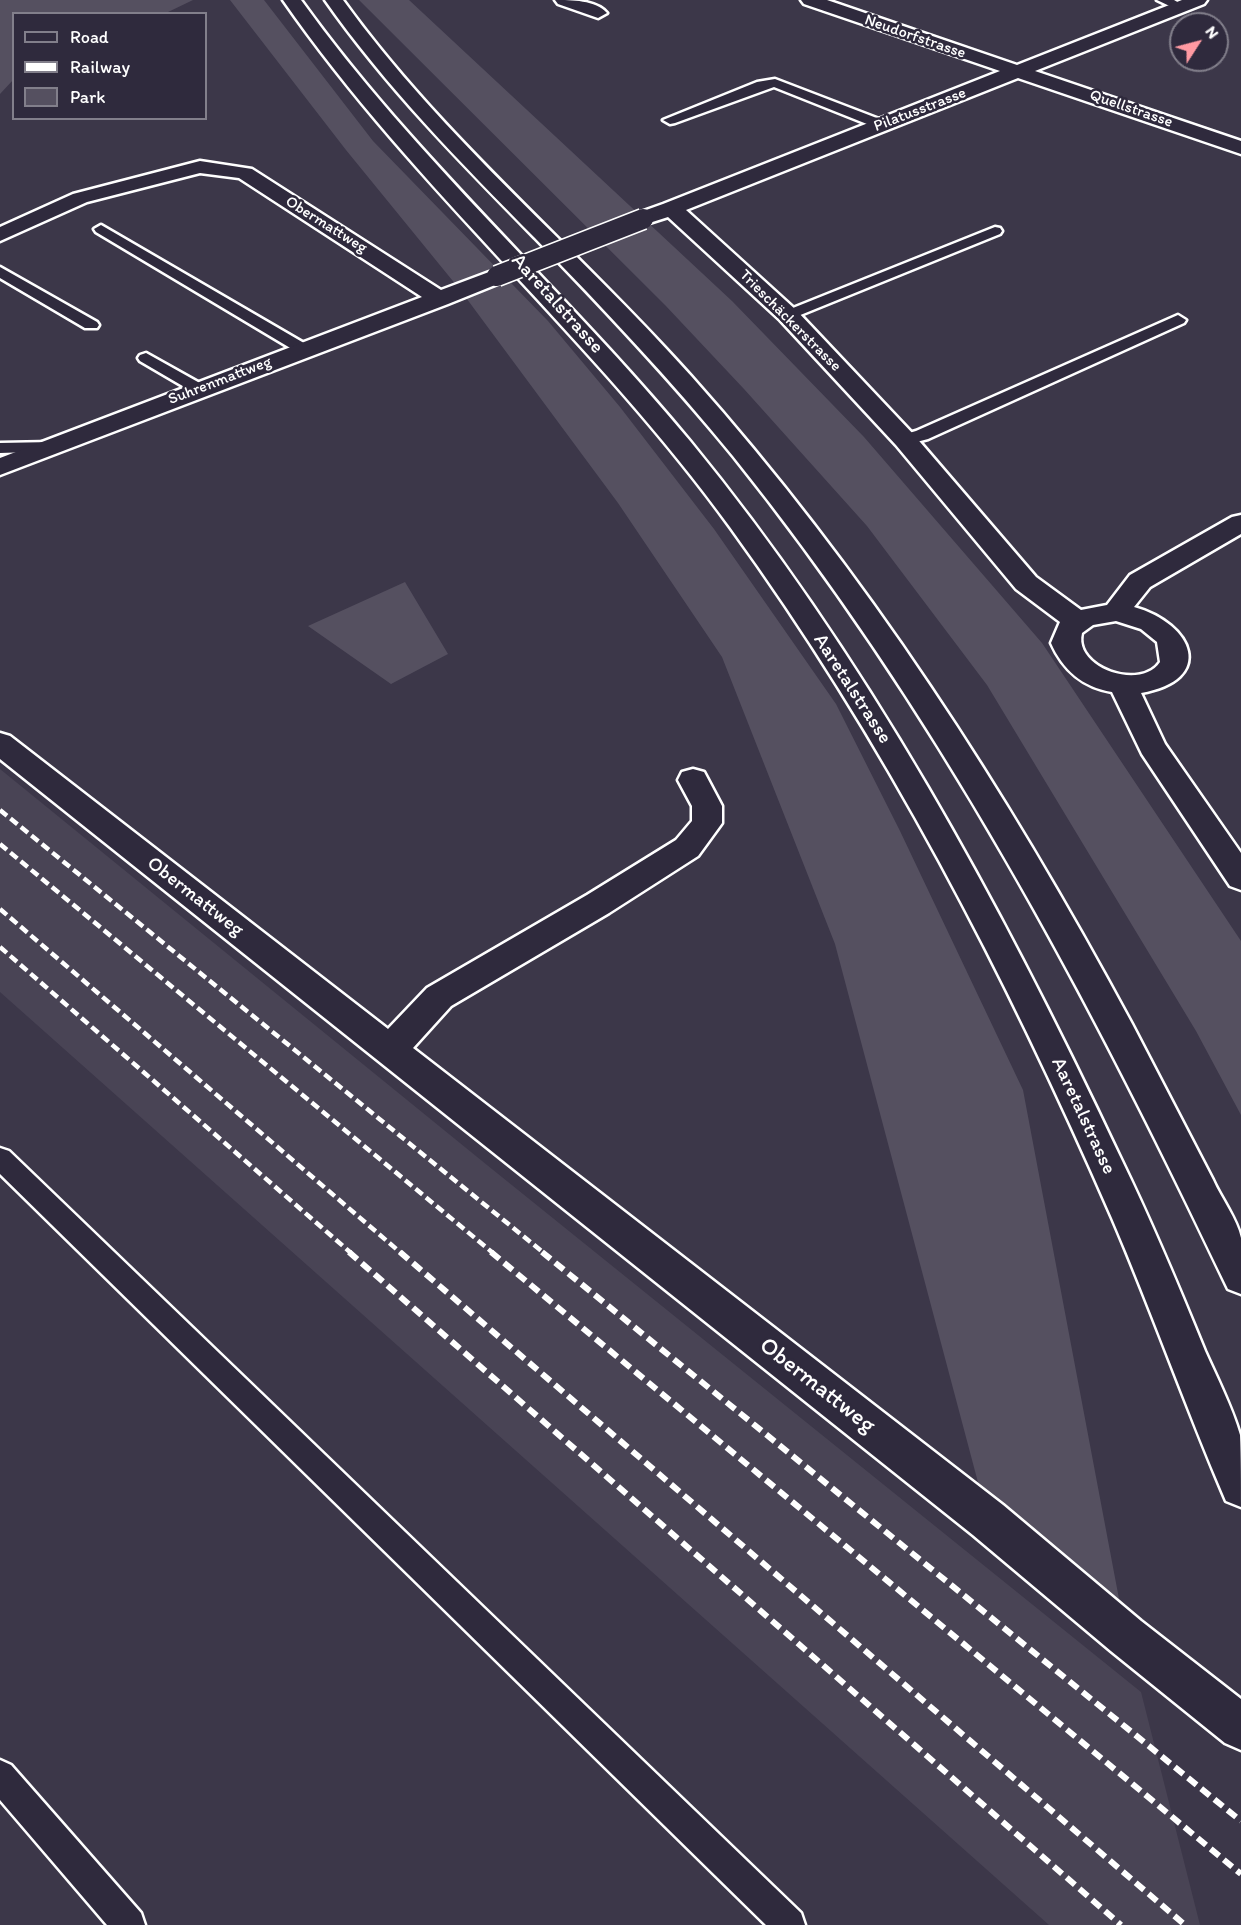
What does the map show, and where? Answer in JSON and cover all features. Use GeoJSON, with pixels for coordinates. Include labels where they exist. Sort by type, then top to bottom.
{"type":"FeatureCollection","features":[{"type":"Feature","properties":{"kind":"main road","name":"Aaretalstrasse"},"geometry":{"type":"LineString","coordinates":[[292,0],[340,66],[387,121],[557,303],[672,436],[739,520],[793,598],[885,740],[946,843],[1035,1014],[1116,1185],[1241,1487]]}},
{"type":"Feature","properties":{"kind":"main road","name":"Aaretalstrasse"},"geometry":{"type":"LineString","coordinates":[[334,0],[362,39],[417,102],[708,410],[839,576],[934,714],[1008,834],[1110,1016],[1241,1277]]}},
{"type":"Feature","properties":{"kind":"main road"},"geometry":{"type":"LineString","coordinates":[[564,0],[597,14]]}},
{"type":"Feature","properties":{"kind":"main road","name":"Neudorfstrasse"},"geometry":{"type":"LineString","coordinates":[[810,0],[1020,72]]}},
{"type":"Feature","properties":{"kind":"main road","name":"Pilatusstrasse"},"geometry":{"type":"LineString","coordinates":[[450,295],[1020,72],[1180,2]]}},
{"type":"Feature","properties":{"kind":"main road","name":"Quellstrasse"},"geometry":{"type":"LineString","coordinates":[[1020,72],[1241,148]]}},
{"type":"Feature","properties":{"kind":"main road","name":"Obermattweg"},"geometry":{"type":"LineString","coordinates":[[0,235],[80,198],[185,169],[200,167],[245,173],[450,295]]}},
{"type":"Feature","properties":{"kind":"main road","name":"Trieschäckerstrasse"},"geometry":{"type":"LineString","coordinates":[[669,208],[686,220],[788,315],[905,440],[1026,583],[1077,621]]}},
{"type":"Feature","properties":{"kind":"main road","name":"Suhrenmattweg"},"geometry":{"type":"LineString","coordinates":[[0,467],[303,349],[450,295]]}},
{"type":"Feature","properties":{"kind":"main road"},"geometry":{"type":"LineString","coordinates":[[1116,612],[1140,581],[1241,523]]}},
{"type":"Feature","properties":{"kind":"main road"},"geometry":{"type":"LineString","coordinates":[[1116,612],[1138,616],[1157,626],[1171,639],[1177,654],[1175,664],[1162,677],[1140,684],[1123,685],[1088,674],[1067,652],[1065,641],[1068,630],[1077,621],[1094,614],[1116,612]]}},
{"type":"Feature","properties":{"kind":"main road"},"geometry":{"type":"LineString","coordinates":[[1123,685],[1152,747],[1241,878]]}},
{"type":"Feature","properties":{"kind":"main road","name":"Obermattweg"},"geometry":{"type":"LineString","coordinates":[[0,743],[988,1520],[1126,1636],[1241,1727]]}},
{"type":"Feature","properties":{"kind":"main road"},"geometry":{"type":"LineString","coordinates":[[389,1051],[439,997],[598,904],[687,848],[707,823],[707,806],[693,780]]}},
{"type":"Feature","properties":{"kind":"lane"},"geometry":{"type":"LineString","coordinates":[[670,120],[762,85],[775,83],[882,125]]}},
{"type":"Feature","properties":{"kind":"lane"},"geometry":{"type":"LineString","coordinates":[[101,229],[303,349]]}},
{"type":"Feature","properties":{"kind":"lane"},"geometry":{"type":"LineString","coordinates":[[788,315],[994,231]]}},
{"type":"Feature","properties":{"kind":"lane"},"geometry":{"type":"LineString","coordinates":[[0,272],[91,325]]}},
{"type":"Feature","properties":{"kind":"lane"},"geometry":{"type":"LineString","coordinates":[[905,440],[922,435],[1178,320]]}},
{"type":"Feature","properties":{"kind":"lane"},"geometry":{"type":"LineString","coordinates":[[146,358],[199,389]]}},
{"type":"Feature","properties":{"kind":"lane"},"geometry":{"type":"LineString","coordinates":[[0,448],[53,447]]}},
{"type":"Feature","properties":{"kind":"lane"},"geometry":{"type":"LineString","coordinates":[[0,1158],[789,1925]]}},
{"type":"Feature","properties":{"kind":"lane"},"geometry":{"type":"LineString","coordinates":[[0,1776],[129,1925]]}},
{"type":"Feature","properties":{"kind":"shaded area"},"geometry":{"type":"Polygon","coordinates":[[[0,769],[1141,1692],[1200,1925],[1049,1925],[0,992],[0,769]]]}},
{"type":"Feature","properties":{"kind":"green space"},"geometry":{"type":"Polygon","coordinates":[[[0,0],[193,0],[168,12],[12,12],[12,81],[0,94],[0,0]]]}},
{"type":"Feature","properties":{"kind":"green space"},"geometry":{"type":"Polygon","coordinates":[[[230,0],[264,0],[373,141],[548,321],[620,407],[714,529],[836,704],[900,831],[1023,1090],[1126,1636],[988,1520],[835,944],[722,657],[618,503],[461,291],[346,150],[230,0]]]}},
{"type":"Feature","properties":{"kind":"green space"},"geometry":{"type":"Polygon","coordinates":[[[359,0],[409,0],[732,301],[864,437],[1042,643],[1241,941],[1241,1115],[1196,1031],[987,685],[867,526],[665,305],[359,0]]]}},
{"type":"Feature","properties":{"kind":"green space"},"geometry":{"type":"Polygon","coordinates":[[[405,582],[448,654],[391,684],[308,626],[405,582]]]}},
{"type":"Feature","properties":{"kind":"railway"},"geometry":{"type":"LineString","coordinates":[[0,810],[544,1253]]}},
{"type":"Feature","properties":{"kind":"railway"},"geometry":{"type":"LineString","coordinates":[[0,844],[493,1253]]}},
{"type":"Feature","properties":{"kind":"railway"},"geometry":{"type":"LineString","coordinates":[[0,909],[401,1253]]}},
{"type":"Feature","properties":{"kind":"railway"},"geometry":{"type":"LineString","coordinates":[[0,947],[351,1253]]}},
{"type":"Feature","properties":{"kind":"railway"},"geometry":{"type":"LineString","coordinates":[[349,1252],[1121,1925]]}},
{"type":"Feature","properties":{"kind":"railway"},"geometry":{"type":"LineString","coordinates":[[400,1252],[1185,1925]]}},
{"type":"Feature","properties":{"kind":"railway"},"geometry":{"type":"LineString","coordinates":[[491,1252],[1241,1874]]}},
{"type":"Feature","properties":{"kind":"railway"},"geometry":{"type":"LineString","coordinates":[[542,1252],[1241,1821]]}}]}
